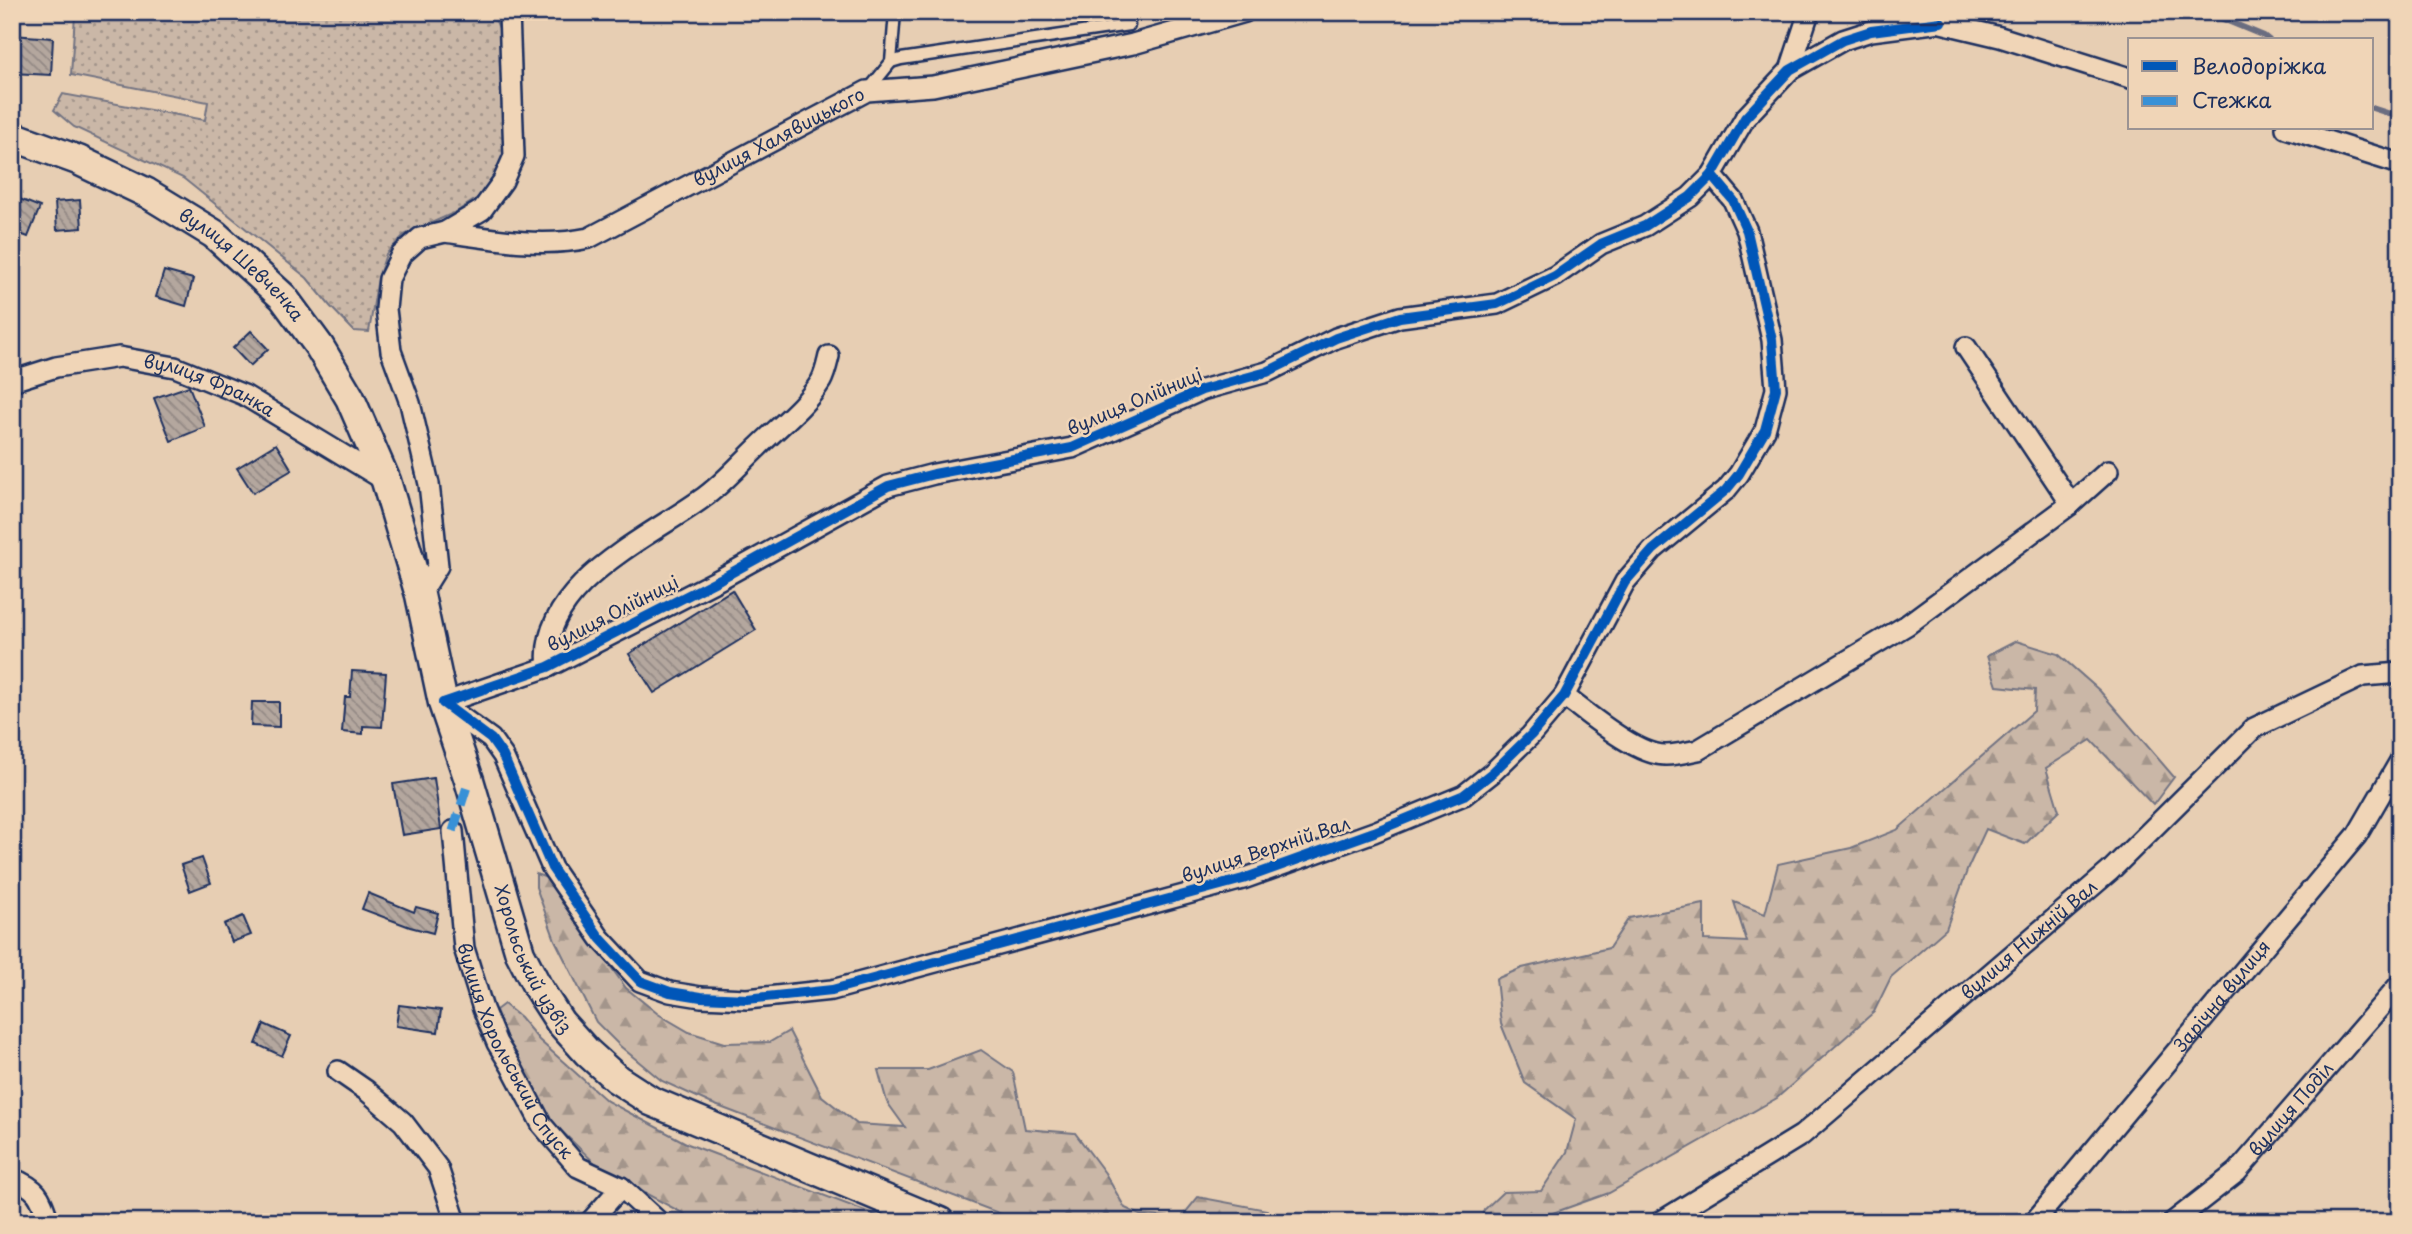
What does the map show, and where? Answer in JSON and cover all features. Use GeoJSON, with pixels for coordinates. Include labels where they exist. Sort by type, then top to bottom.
{"type":"FeatureCollection","features":[{"type":"Feature","properties":{"kind":"main road","name":"вулиця Шевченка"},"geometry":{"type":"LineString","coordinates":[[12,136],[78,160],[147,193],[215,234],[283,297],[318,346],[350,398],[386,481]]}},
{"type":"Feature","properties":{"kind":"main road","name":"Хорольський узвіз"},"geometry":{"type":"LineString","coordinates":[[386,481],[420,595],[443,703],[469,780],[520,953],[553,1011],[587,1052],[617,1079],[650,1101],[940,1222]]}},
{"type":"Feature","properties":{"kind":"street"},"geometry":{"type":"LineString","coordinates":[[420,595],[438,566],[429,484],[410,403],[391,351],[386,309],[389,279],[401,256],[420,238],[445,232],[482,210],[503,181],[514,156],[509,12]]}},
{"type":"Feature","properties":{"kind":"street","name":"вулиця Халявицького"},"geometry":{"type":"LineString","coordinates":[[445,232],[527,242],[567,243],[589,238],[867,91],[933,86],[1133,44],[1245,12]]}},
{"type":"Feature","properties":{"kind":"street"},"geometry":{"type":"LineString","coordinates":[[1790,69],[1809,12]]}},
{"type":"Feature","properties":{"kind":"street"},"geometry":{"type":"LineString","coordinates":[[1895,12],[2000,37],[2128,77]]}},
{"type":"Feature","properties":{"kind":"street"},"geometry":{"type":"LineString","coordinates":[[1790,69],[1843,40],[1871,31],[1941,22]]}},
{"type":"Feature","properties":{"kind":"street","name":"вулиця Олійниці"},"geometry":{"type":"LineString","coordinates":[[443,703],[548,667],[720,579],[888,486],[934,474],[1072,448],[1202,390],[1267,372],[1336,338],[1400,317],[1497,304],[1555,276],[1601,244],[1645,226],[1690,197],[1712,175],[1745,118],[1790,69]]}},
{"type":"Feature","properties":{"kind":"street"},"geometry":{"type":"LineString","coordinates":[[2292,130],[2400,164]]}},
{"type":"Feature","properties":{"kind":"street","name":"вулиця Верхній Вал"},"geometry":{"type":"LineString","coordinates":[[443,703],[491,739],[503,756],[552,867],[600,938],[640,981],[681,994],[747,999],[832,990],[1244,879],[1374,832],[1464,795],[1531,735],[1564,696],[1625,582],[1653,550],[1726,490],[1739,474],[1765,430],[1776,389],[1772,340],[1747,231],[1733,201],[1712,175]]}},
{"type":"Feature","properties":{"kind":"street"},"geometry":{"type":"LineString","coordinates":[[1966,347],[2071,504]]}},
{"type":"Feature","properties":{"kind":"street"},"geometry":{"type":"LineString","coordinates":[[548,667],[546,653],[559,615],[598,568],[705,497],[809,398],[823,379],[829,356]]}},
{"type":"Feature","properties":{"kind":"street","name":"вулиця Франка"},"geometry":{"type":"LineString","coordinates":[[12,382],[56,367],[118,358],[175,368],[244,395],[386,481]]}},
{"type":"Feature","properties":{"kind":"street"},"geometry":{"type":"LineString","coordinates":[[1564,696],[1621,738],[1647,751],[1664,755],[1698,750],[1907,625],[2071,504],[2108,471]]}},
{"type":"Feature","properties":{"kind":"street","name":"вулиця Нижній Вал"},"geometry":{"type":"LineString","coordinates":[[1660,1222],[1802,1135],[2110,871],[2254,728],[2363,676],[2400,673]]}},
{"type":"Feature","properties":{"kind":"street","name":"Зарічна вулиця"},"geometry":{"type":"LineString","coordinates":[[2034,1222],[2357,835],[2400,761]]}},
{"type":"Feature","properties":{"kind":"street","name":"вулиця Хорольський Спуск"},"geometry":{"type":"LineString","coordinates":[[453,831],[464,948],[497,1043],[542,1125],[578,1167],[621,1187],[659,1222]]}},
{"type":"Feature","properties":{"kind":"street","name":"вулиця Поділ"},"geometry":{"type":"LineString","coordinates":[[2173,1222],[2237,1172],[2400,984]]}},
{"type":"Feature","properties":{"kind":"street"},"geometry":{"type":"LineString","coordinates":[[338,1071],[367,1091],[402,1122],[438,1168],[456,1222]]}},
{"type":"Feature","properties":{"kind":"street"},"geometry":{"type":"LineString","coordinates":[[12,1178],[39,1194],[49,1222]]}},
{"type":"Feature","properties":{"kind":"street"},"geometry":{"type":"LineString","coordinates":[[590,1222],[621,1187]]}},
{"type":"Feature","properties":{"kind":"lane"},"geometry":{"type":"LineString","coordinates":[[891,62],[895,12]]}},
{"type":"Feature","properties":{"kind":"lane"},"geometry":{"type":"LineString","coordinates":[[867,91],[891,62],[901,59],[1129,25]]}},
{"type":"Feature","properties":{"kind":"green space"},"geometry":{"type":"Polygon","coordinates":[[[473,12],[496,21],[504,40],[507,150],[482,195],[456,212],[404,235],[386,254],[378,278],[369,332],[354,331],[307,278],[183,178],[74,127],[54,110],[63,94],[205,120],[208,102],[71,75],[75,15],[473,12]]]}},
{"type":"Feature","properties":{"kind":"green space"},"geometry":{"type":"Polygon","coordinates":[[[2016,641],[2058,654],[2100,691],[2174,777],[2153,805],[2091,740],[2046,768],[2059,811],[2025,844],[1986,829],[1968,868],[1946,929],[1891,977],[1874,1012],[1777,1098],[1609,1193],[1553,1213],[1540,1222],[1480,1222],[1484,1210],[1503,1192],[1541,1191],[1567,1152],[1576,1119],[1525,1083],[1501,1024],[1496,979],[1522,968],[1609,948],[1629,918],[1704,904],[1704,940],[1747,942],[1734,902],[1765,914],[1778,864],[1851,848],[1897,830],[2034,711],[2035,690],[1997,686],[1987,656],[2016,641]]]}},
{"type":"Feature","properties":{"kind":"green space"},"geometry":{"type":"Polygon","coordinates":[[[536,874],[547,878],[626,988],[658,1014],[689,1032],[724,1043],[770,1042],[789,1031],[822,1096],[857,1124],[905,1127],[887,1102],[878,1070],[928,1070],[981,1050],[1013,1072],[1025,1129],[1075,1133],[1105,1173],[1125,1208],[1140,1215],[1181,1218],[1198,1197],[1267,1210],[1269,1222],[1022,1222],[710,1103],[662,1081],[596,1022],[555,940],[536,887],[536,874]]]}},
{"type":"Feature","properties":{"kind":"green space"},"geometry":{"type":"Polygon","coordinates":[[[504,1004],[520,1017],[539,1040],[607,1101],[688,1144],[894,1222],[699,1222],[602,1170],[549,1119],[515,1060],[496,1010],[504,1004]]]}},
{"type":"Feature","properties":{"kind":"building"},"geometry":{"type":"Polygon","coordinates":[[[12,35],[53,38],[51,75],[12,73],[12,35]]]}},
{"type":"Feature","properties":{"kind":"building"},"geometry":{"type":"Polygon","coordinates":[[[12,196],[40,207],[28,237],[12,231],[12,196]]]}},
{"type":"Feature","properties":{"kind":"building"},"geometry":{"type":"Polygon","coordinates":[[[80,200],[82,228],[57,230],[55,202],[80,200]]]}},
{"type":"Feature","properties":{"kind":"building"},"geometry":{"type":"Polygon","coordinates":[[[164,271],[193,279],[186,306],[156,297],[164,271]]]}},
{"type":"Feature","properties":{"kind":"building"},"geometry":{"type":"Polygon","coordinates":[[[251,331],[268,349],[250,366],[233,348],[251,331]]]}},
{"type":"Feature","properties":{"kind":"building"},"geometry":{"type":"Polygon","coordinates":[[[189,386],[205,427],[171,441],[154,398],[189,386]]]}},
{"type":"Feature","properties":{"kind":"building"},"geometry":{"type":"Polygon","coordinates":[[[276,444],[292,470],[253,493],[237,468],[276,444]]]}},
{"type":"Feature","properties":{"kind":"building"},"geometry":{"type":"Polygon","coordinates":[[[732,590],[756,630],[654,693],[629,654],[732,590]]]}},
{"type":"Feature","properties":{"kind":"building"},"geometry":{"type":"Polygon","coordinates":[[[352,671],[386,673],[382,727],[363,726],[363,734],[342,732],[345,697],[350,697],[352,671]]]}},
{"type":"Feature","properties":{"kind":"building"},"geometry":{"type":"Polygon","coordinates":[[[252,702],[279,702],[279,727],[251,726],[252,702]]]}},
{"type":"Feature","properties":{"kind":"building"},"geometry":{"type":"Polygon","coordinates":[[[434,778],[441,829],[402,835],[393,784],[434,778]]]}},
{"type":"Feature","properties":{"kind":"building"},"geometry":{"type":"Polygon","coordinates":[[[202,858],[211,883],[190,891],[181,865],[202,858]]]}},
{"type":"Feature","properties":{"kind":"building"},"geometry":{"type":"Polygon","coordinates":[[[368,893],[414,912],[416,907],[438,913],[433,933],[362,909],[368,893]]]}},
{"type":"Feature","properties":{"kind":"building"},"geometry":{"type":"Polygon","coordinates":[[[243,916],[251,935],[232,942],[224,924],[243,916]]]}},
{"type":"Feature","properties":{"kind":"building"},"geometry":{"type":"Polygon","coordinates":[[[399,1005],[441,1010],[438,1032],[396,1026],[399,1005]]]}},
{"type":"Feature","properties":{"kind":"building"},"geometry":{"type":"Polygon","coordinates":[[[264,1024],[291,1036],[282,1056],[256,1044],[264,1024]]]}},
{"type":"Feature","properties":{"kind":"waterway"},"geometry":{"type":"LineString","coordinates":[[2206,12],[2266,38]]}},
{"type":"Feature","properties":{"kind":"waterway"},"geometry":{"type":"LineString","coordinates":[[2374,109],[2400,117]]}},
{"type":"Feature","properties":{"kind":"marked path"},"geometry":{"type":"LineString","coordinates":[[453,831],[469,780]]}},
{"type":"Feature","properties":{"kind":"cycle path"},"geometry":{"type":"LineString","coordinates":[[443,703],[548,667],[720,579],[888,486],[934,474],[1072,448],[1202,390],[1267,372],[1336,338],[1400,317],[1497,304],[1555,276],[1601,244],[1645,226],[1690,197],[1712,175],[1745,118],[1790,70],[1843,40],[1871,31],[1941,22]]}},
{"type":"Feature","properties":{"kind":"cycle path"},"geometry":{"type":"LineString","coordinates":[[443,703],[491,739],[503,756],[552,868],[600,938],[640,981],[670,992],[701,997],[747,999],[832,990],[1243,879],[1374,832],[1464,795],[1492,773],[1531,735],[1564,696],[1625,582],[1653,550],[1726,490],[1739,474],[1765,430],[1776,389],[1772,340],[1747,231],[1733,200],[1712,175]]}}]}
